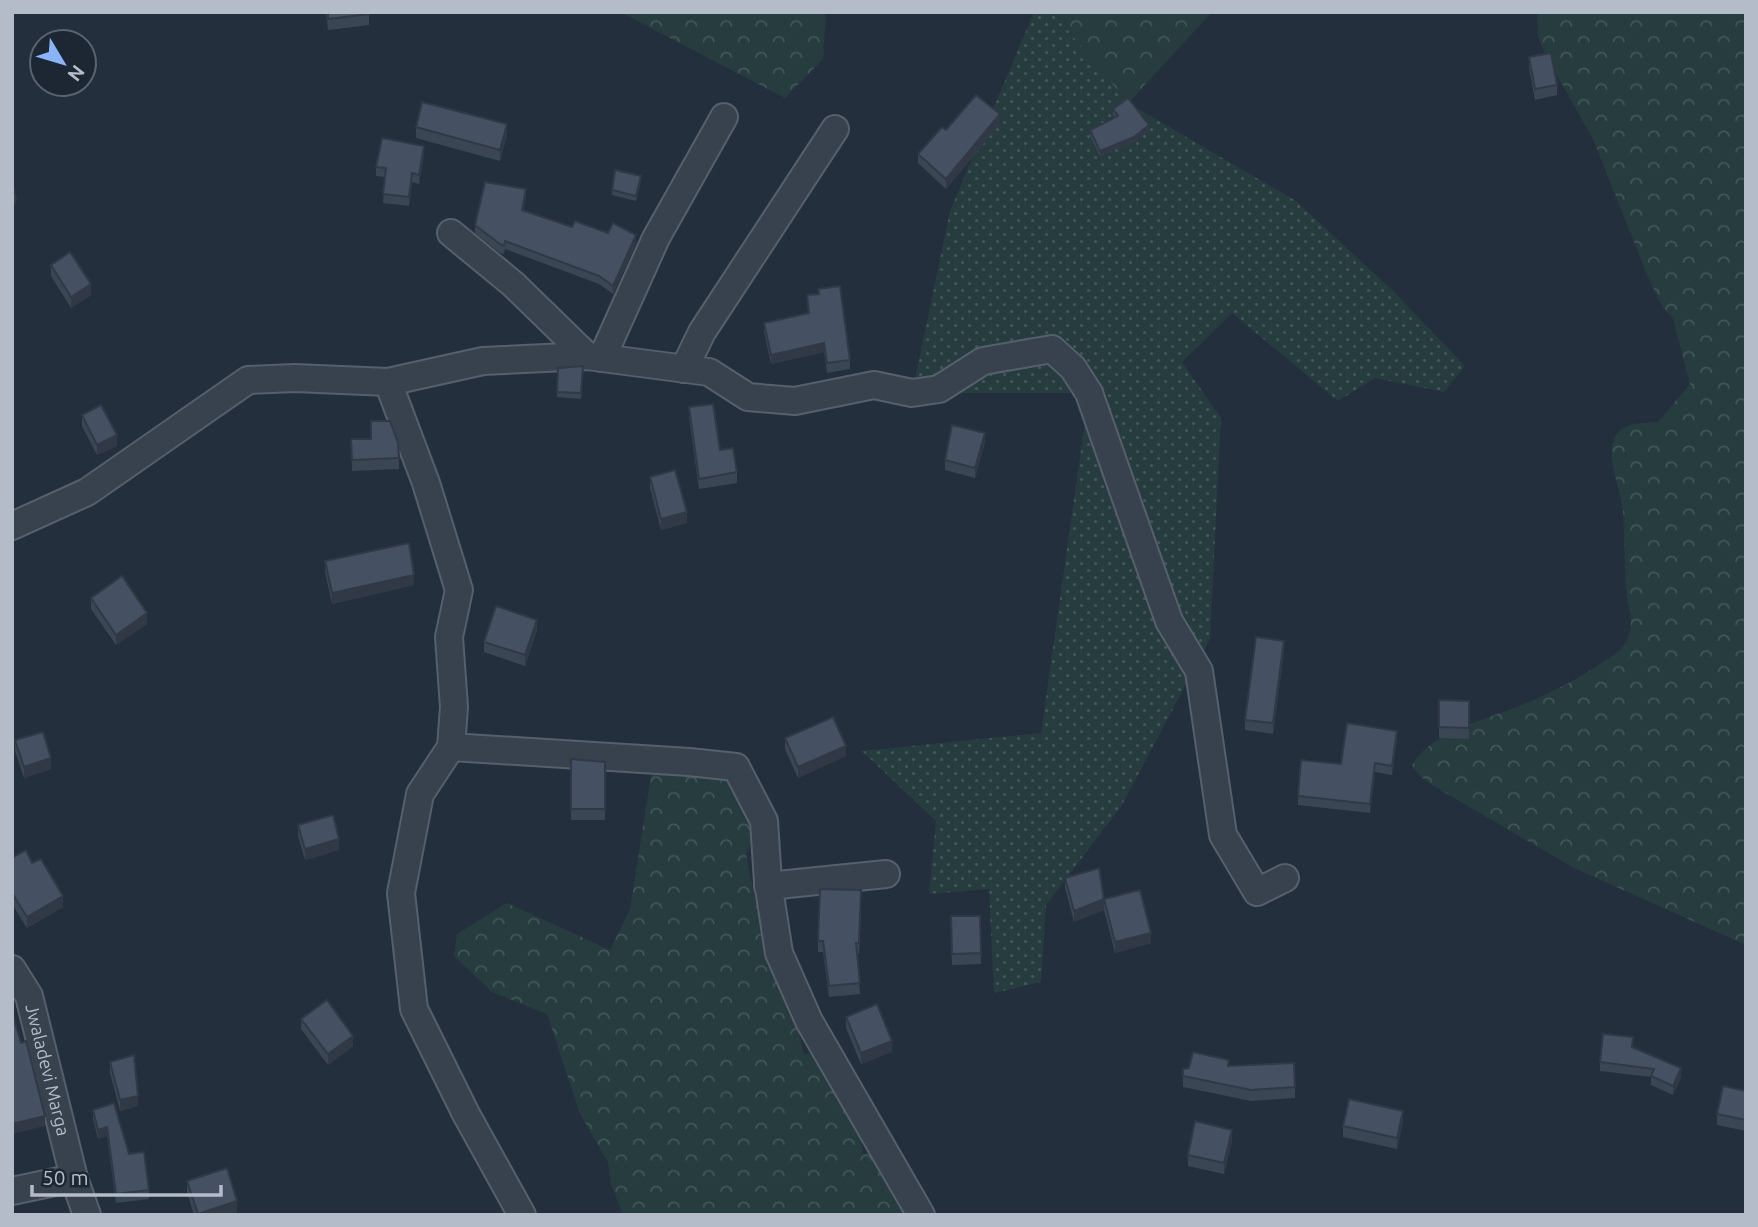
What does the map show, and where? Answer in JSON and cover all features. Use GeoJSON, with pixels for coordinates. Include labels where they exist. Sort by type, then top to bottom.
{"type":"FeatureCollection","features":[{"type":"Feature","properties":{"kind":"street"},"geometry":{"type":"LineString","coordinates":[[594,357],[656,238],[724,117]]}},
{"type":"Feature","properties":{"kind":"street"},"geometry":{"type":"LineString","coordinates":[[684,369],[702,332],[835,129]]}},
{"type":"Feature","properties":{"kind":"street"},"geometry":{"type":"LineString","coordinates":[[451,233],[594,357]]}},
{"type":"Feature","properties":{"kind":"street"},"geometry":{"type":"LineString","coordinates":[[12,526],[87,492],[248,380],[295,377],[388,382],[483,361],[594,357],[709,372],[748,397],[795,401],[874,385],[912,393],[939,388],[983,361],[1052,349],[1073,368],[1089,393],[1169,621],[1199,671],[1223,835],[1256,892],[1285,878]]}},
{"type":"Feature","properties":{"kind":"street"},"geometry":{"type":"LineString","coordinates":[[388,382],[426,483],[459,590],[449,637],[454,707],[451,747],[420,794],[401,893],[414,1009],[466,1114],[522,1215]]}},
{"type":"Feature","properties":{"kind":"street"},"geometry":{"type":"LineString","coordinates":[[451,747],[736,767],[764,821],[768,886],[779,953],[809,1021],[921,1215]]}},
{"type":"Feature","properties":{"kind":"street"},"geometry":{"type":"LineString","coordinates":[[768,886],[886,874]]}},
{"type":"Feature","properties":{"kind":"street","name":"Jwaladevi Marga"},"geometry":{"type":"LineString","coordinates":[[12,969],[29,996],[75,1178],[87,1215]]}},
{"type":"Feature","properties":{"kind":"street"},"geometry":{"type":"LineString","coordinates":[[12,1191],[75,1178]]}},
{"type":"Feature","properties":{"kind":"green space"},"geometry":{"type":"Polygon","coordinates":[[[620,12],[826,12],[823,59],[785,98],[620,12]]]}},
{"type":"Feature","properties":{"kind":"green space"},"geometry":{"type":"Polygon","coordinates":[[[1034,12],[1053,12],[1128,103],[1296,201],[1393,291],[1465,366],[1444,392],[1375,378],[1338,401],[1232,313],[1182,362],[1221,418],[1210,639],[1122,805],[1046,905],[1041,982],[994,993],[989,889],[929,894],[936,821],[862,751],[1041,733],[1089,393],[912,393],[950,211],[1034,12]]]}},
{"type":"Feature","properties":{"kind":"green space"},"geometry":{"type":"Polygon","coordinates":[[[1053,12],[1212,12],[1128,103],[1053,12]]]}},
{"type":"Feature","properties":{"kind":"green space"},"geometry":{"type":"Polygon","coordinates":[[[1537,12],[1746,12],[1746,945],[1574,868],[1432,785],[1412,766],[1419,755],[1445,736],[1551,692],[1613,656],[1623,646],[1629,635],[1631,622],[1626,590],[1623,511],[1613,464],[1612,445],[1623,428],[1658,422],[1690,384],[1673,318],[1663,308],[1650,282],[1593,139],[1546,56],[1538,37],[1537,12]]]}},
{"type":"Feature","properties":{"kind":"green space"},"geometry":{"type":"Polygon","coordinates":[[[652,769],[729,778],[731,791],[748,807],[754,837],[746,854],[763,939],[795,1017],[804,1054],[815,1053],[860,1132],[863,1154],[870,1153],[916,1215],[623,1215],[611,1184],[608,1162],[580,1114],[547,1014],[492,992],[454,956],[457,934],[507,903],[610,950],[630,909],[652,769]]]}},
{"type":"Feature","properties":{"kind":"building"},"geometry":{"type":"Polygon","coordinates":[[[328,12],[369,12],[369,14],[328,19],[328,12]]]}},
{"type":"Feature","properties":{"kind":"building"},"geometry":{"type":"Polygon","coordinates":[[[1551,53],[1557,85],[1535,89],[1529,57],[1551,53]]]}},
{"type":"Feature","properties":{"kind":"building"},"geometry":{"type":"Polygon","coordinates":[[[976,95],[1000,114],[946,179],[918,154],[942,127],[946,130],[976,95]]]}},
{"type":"Feature","properties":{"kind":"building"},"geometry":{"type":"Polygon","coordinates":[[[1128,98],[1149,125],[1134,137],[1100,151],[1090,130],[1118,116],[1113,109],[1128,98]]]}},
{"type":"Feature","properties":{"kind":"building"},"geometry":{"type":"Polygon","coordinates":[[[422,102],[507,124],[500,150],[416,127],[422,102]]]}},
{"type":"Feature","properties":{"kind":"building"},"geometry":{"type":"Polygon","coordinates":[[[382,138],[424,146],[419,175],[412,173],[409,197],[383,194],[386,168],[376,167],[382,138]]]}},
{"type":"Feature","properties":{"kind":"building"},"geometry":{"type":"Polygon","coordinates":[[[615,170],[641,176],[636,196],[612,190],[615,170]]]}},
{"type":"Feature","properties":{"kind":"building"},"geometry":{"type":"Polygon","coordinates":[[[12,182],[16,199],[12,199],[12,182]]]}},
{"type":"Feature","properties":{"kind":"building"},"geometry":{"type":"Polygon","coordinates":[[[485,182],[526,189],[522,210],[572,227],[575,221],[608,233],[613,223],[636,235],[613,286],[599,276],[505,241],[504,246],[475,225],[485,182]]]}},
{"type":"Feature","properties":{"kind":"building"},"geometry":{"type":"Polygon","coordinates":[[[70,252],[91,284],[71,297],[51,265],[70,252]]]}},
{"type":"Feature","properties":{"kind":"building"},"geometry":{"type":"Polygon","coordinates":[[[840,286],[850,360],[827,363],[824,343],[771,355],[764,323],[809,313],[807,295],[819,294],[818,289],[840,286]]]}},
{"type":"Feature","properties":{"kind":"building"},"geometry":{"type":"Polygon","coordinates":[[[583,366],[581,393],[557,392],[558,368],[583,366]]]}},
{"type":"Feature","properties":{"kind":"building"},"geometry":{"type":"Polygon","coordinates":[[[713,404],[720,450],[733,448],[737,472],[699,479],[689,407],[713,404]]]}},
{"type":"Feature","properties":{"kind":"building"},"geometry":{"type":"Polygon","coordinates":[[[101,405],[117,435],[97,445],[82,415],[101,405]]]}},
{"type":"Feature","properties":{"kind":"building"},"geometry":{"type":"Polygon","coordinates":[[[371,421],[390,421],[398,443],[399,458],[352,460],[351,439],[371,439],[371,421]]]}},
{"type":"Feature","properties":{"kind":"building"},"geometry":{"type":"Polygon","coordinates":[[[952,425],[985,433],[975,468],[945,460],[952,425]]]}},
{"type":"Feature","properties":{"kind":"building"},"geometry":{"type":"Polygon","coordinates":[[[675,470],[687,512],[661,519],[650,477],[675,470]]]}},
{"type":"Feature","properties":{"kind":"building"},"geometry":{"type":"Polygon","coordinates":[[[409,543],[414,575],[332,593],[325,561],[409,543]]]}},
{"type":"Feature","properties":{"kind":"building"},"geometry":{"type":"Polygon","coordinates":[[[122,576],[147,613],[116,635],[91,598],[122,576]]]}},
{"type":"Feature","properties":{"kind":"building"},"geometry":{"type":"Polygon","coordinates":[[[496,606],[537,620],[525,655],[484,642],[496,606]]]}},
{"type":"Feature","properties":{"kind":"building"},"geometry":{"type":"Polygon","coordinates":[[[1256,637],[1284,641],[1273,723],[1245,720],[1256,637]]]}},
{"type":"Feature","properties":{"kind":"building"},"geometry":{"type":"Polygon","coordinates":[[[1439,700],[1469,701],[1469,728],[1439,727],[1439,700]]]}},
{"type":"Feature","properties":{"kind":"building"},"geometry":{"type":"Polygon","coordinates":[[[833,717],[846,746],[798,767],[785,738],[833,717]]]}},
{"type":"Feature","properties":{"kind":"building"},"geometry":{"type":"Polygon","coordinates":[[[1347,723],[1397,731],[1392,766],[1375,763],[1370,804],[1298,796],[1301,760],[1341,764],[1347,723]]]}},
{"type":"Feature","properties":{"kind":"building"},"geometry":{"type":"Polygon","coordinates":[[[43,732],[51,758],[24,767],[15,740],[43,732]]]}},
{"type":"Feature","properties":{"kind":"building"},"geometry":{"type":"Polygon","coordinates":[[[571,759],[605,762],[605,809],[571,809],[571,759]]]}},
{"type":"Feature","properties":{"kind":"building"},"geometry":{"type":"Polygon","coordinates":[[[333,815],[339,839],[305,849],[298,825],[333,815]]]}},
{"type":"Feature","properties":{"kind":"building"},"geometry":{"type":"Polygon","coordinates":[[[26,850],[32,863],[41,859],[63,896],[27,917],[12,893],[12,858],[26,850]]]}},
{"type":"Feature","properties":{"kind":"building"},"geometry":{"type":"Polygon","coordinates":[[[1099,868],[1104,899],[1074,911],[1065,878],[1099,868]]]}},
{"type":"Feature","properties":{"kind":"building"},"geometry":{"type":"Polygon","coordinates":[[[820,889],[861,890],[859,943],[856,943],[860,983],[829,986],[823,941],[818,941],[820,889]]]}},
{"type":"Feature","properties":{"kind":"building"},"geometry":{"type":"Polygon","coordinates":[[[1140,890],[1151,933],[1115,942],[1104,899],[1140,890]]]}},
{"type":"Feature","properties":{"kind":"building"},"geometry":{"type":"Polygon","coordinates":[[[951,916],[980,916],[981,953],[952,954],[951,916]]]}},
{"type":"Feature","properties":{"kind":"building"},"geometry":{"type":"Polygon","coordinates":[[[327,1000],[353,1036],[328,1054],[301,1019],[327,1000]]]}},
{"type":"Feature","properties":{"kind":"building"},"geometry":{"type":"Polygon","coordinates":[[[877,1004],[892,1041],[861,1053],[846,1017],[877,1004]]]}},
{"type":"Feature","properties":{"kind":"building"},"geometry":{"type":"Polygon","coordinates":[[[12,1012],[21,1043],[26,1041],[45,1116],[12,1124],[12,1012]]]}},
{"type":"Feature","properties":{"kind":"building"},"geometry":{"type":"Polygon","coordinates":[[[1603,1034],[1633,1037],[1632,1047],[1681,1068],[1673,1086],[1651,1076],[1654,1069],[1600,1062],[1603,1034]]]}},
{"type":"Feature","properties":{"kind":"building"},"geometry":{"type":"Polygon","coordinates":[[[1193,1052],[1229,1060],[1228,1066],[1294,1063],[1295,1087],[1251,1090],[1183,1076],[1183,1069],[1189,1068],[1193,1052]]]}},
{"type":"Feature","properties":{"kind":"building"},"geometry":{"type":"Polygon","coordinates":[[[134,1055],[138,1096],[120,1100],[110,1062],[134,1055]]]}},
{"type":"Feature","properties":{"kind":"building"},"geometry":{"type":"Polygon","coordinates":[[[1723,1086],[1746,1091],[1746,1120],[1717,1114],[1723,1086]]]}},
{"type":"Feature","properties":{"kind":"building"},"geometry":{"type":"Polygon","coordinates":[[[1349,1099],[1403,1111],[1397,1138],[1343,1126],[1349,1099]]]}},
{"type":"Feature","properties":{"kind":"building"},"geometry":{"type":"Polygon","coordinates":[[[114,1103],[129,1154],[144,1152],[149,1190],[116,1194],[107,1127],[98,1130],[93,1110],[114,1103]]]}},
{"type":"Feature","properties":{"kind":"building"},"geometry":{"type":"Polygon","coordinates":[[[1195,1121],[1232,1130],[1224,1163],[1188,1155],[1195,1121]]]}},
{"type":"Feature","properties":{"kind":"building"},"geometry":{"type":"Polygon","coordinates":[[[227,1168],[237,1201],[198,1214],[187,1181],[227,1168]]]}}]}
